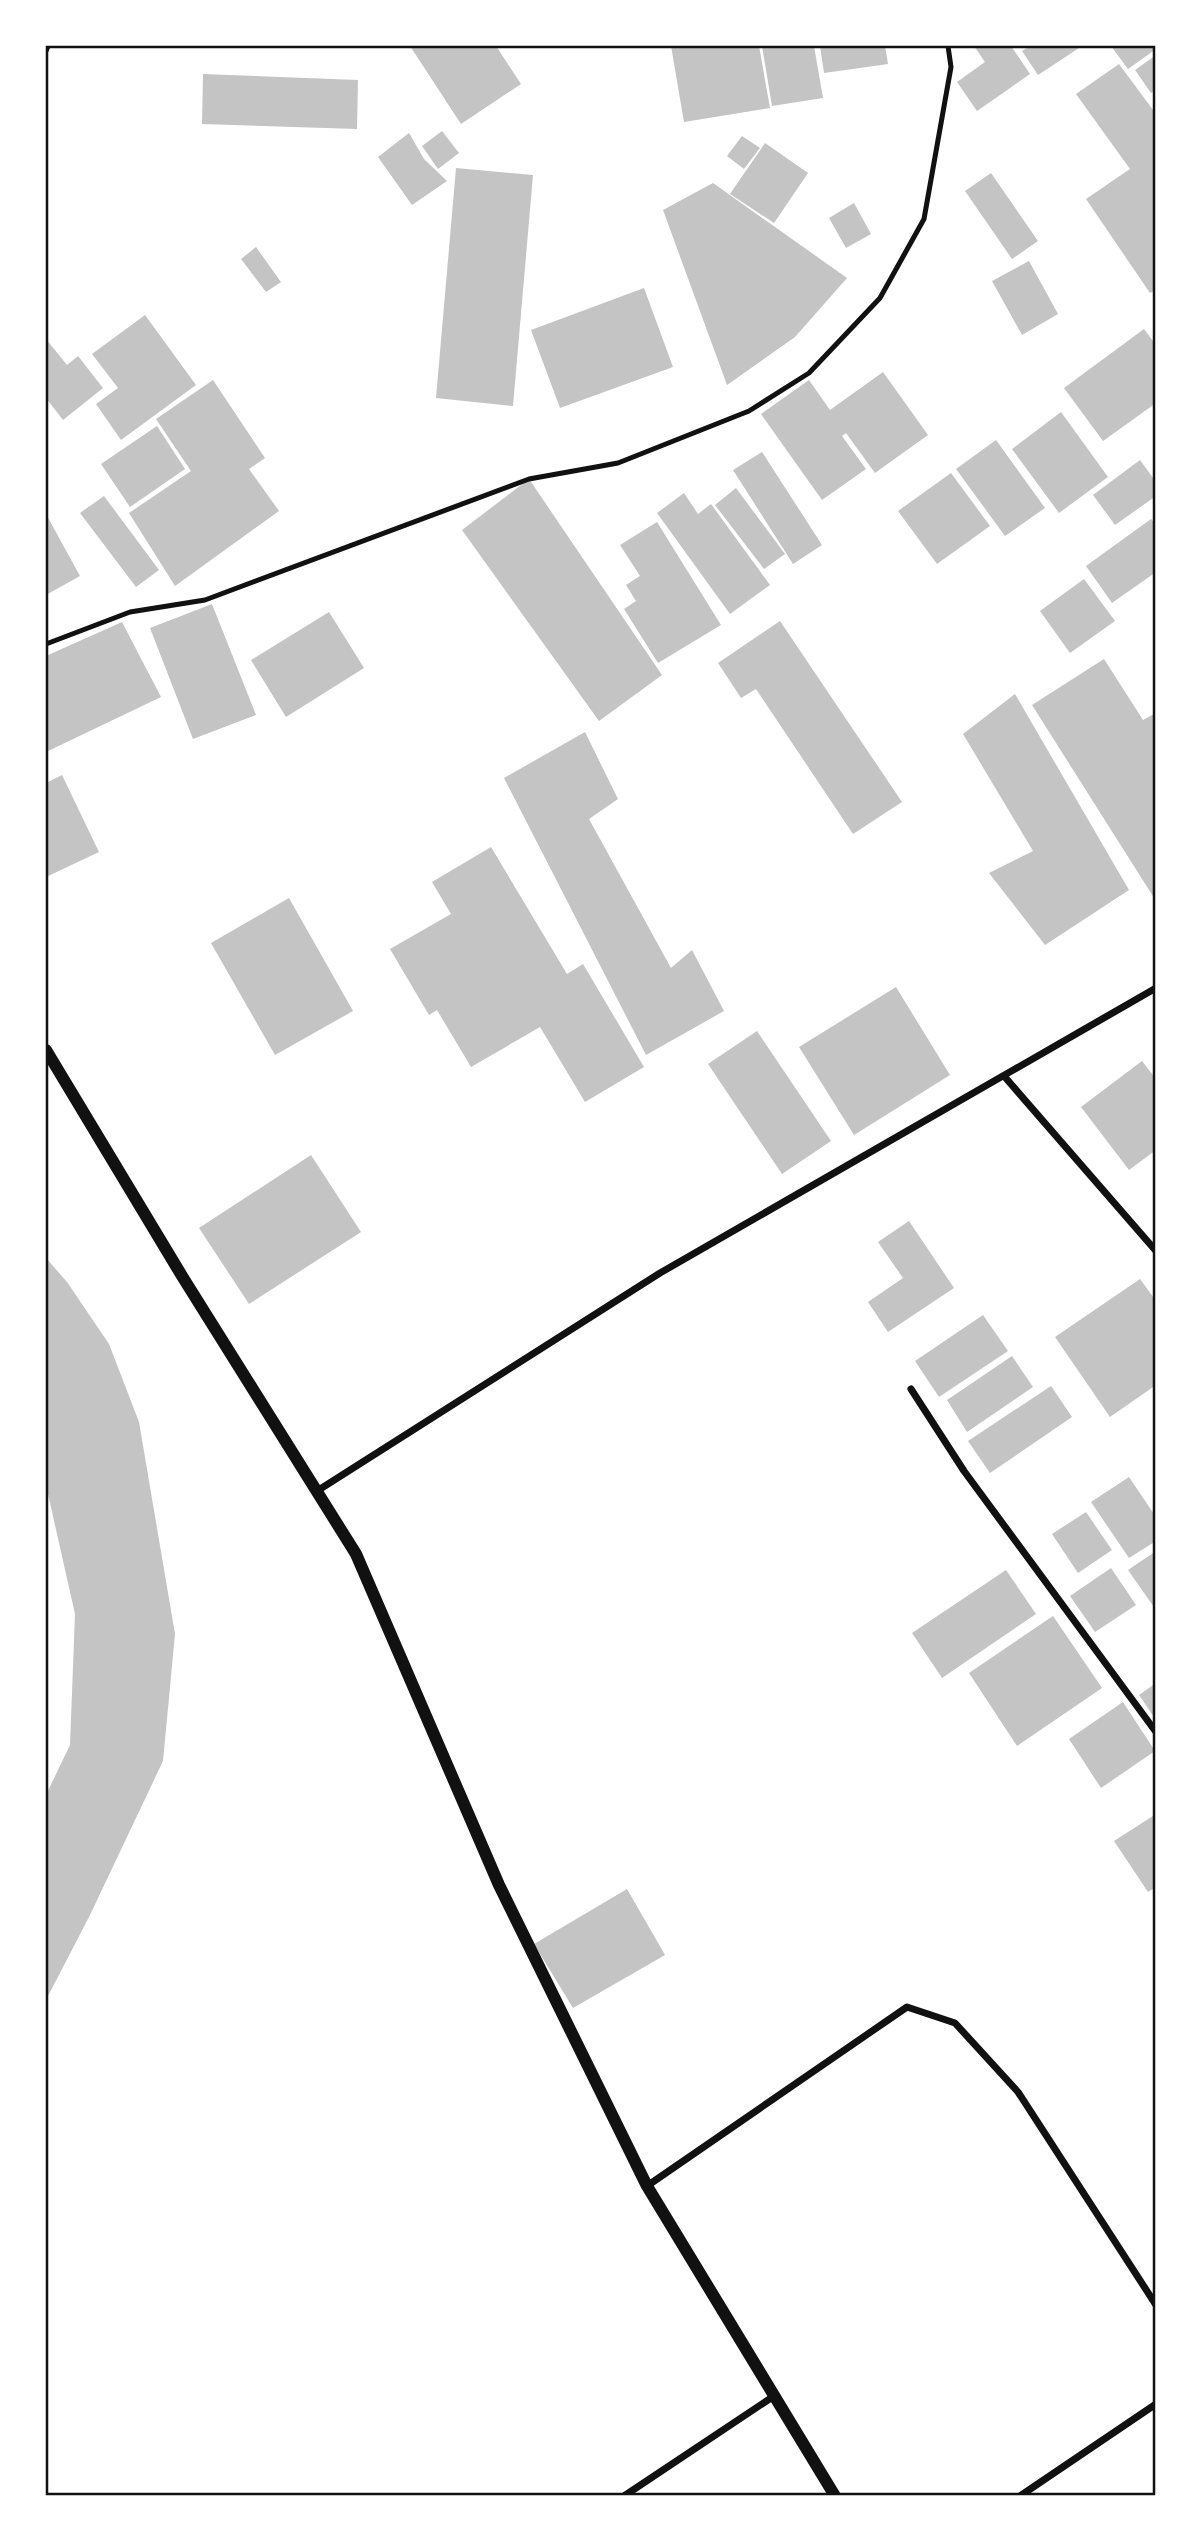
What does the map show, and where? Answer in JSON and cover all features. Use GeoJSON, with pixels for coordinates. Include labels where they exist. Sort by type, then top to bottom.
{"type":"FeatureCollection","features":[{"type":"Feature","properties":{"kind":"street"},"geometry":{"type":"LineString","coordinates":[[317,1492],[660,1273],[1156,988]]}},
{"type":"Feature","properties":{"kind":"street"},"geometry":{"type":"LineString","coordinates":[[46,1050],[182,1276],[356,1553],[499,1885],[647,2186],[835,2496]]}},
{"type":"Feature","properties":{"kind":"street"},"geometry":{"type":"LineString","coordinates":[[1004,1076],[1156,1251]]}},
{"type":"Feature","properties":{"kind":"street"},"geometry":{"type":"LineString","coordinates":[[911,1389],[964,1471],[1156,1732]]}},
{"type":"Feature","properties":{"kind":"street"},"geometry":{"type":"LineString","coordinates":[[647,2186],[907,2007],[955,2023],[1018,2092],[1156,2305]]}},
{"type":"Feature","properties":{"kind":"street"},"geometry":{"type":"LineString","coordinates":[[624,2496],[774,2396]]}},
{"type":"Feature","properties":{"kind":"street"},"geometry":{"type":"LineString","coordinates":[[1020,2496],[1156,2404]]}},
{"type":"Feature","properties":{"kind":"lane"},"geometry":{"type":"LineString","coordinates":[[46,51],[48,46]]}},
{"type":"Feature","properties":{"kind":"lane"},"geometry":{"type":"LineString","coordinates":[[46,644],[130,612],[205,600],[529,479],[618,463],[749,411],[809,373],[880,298],[924,219],[951,67],[948,46]]}},
{"type":"Feature","properties":{"kind":"building"},"geometry":{"type":"Polygon","coordinates":[[[410,46],[496,46],[521,84],[461,124],[410,46]]]}},
{"type":"Feature","properties":{"kind":"building"},"geometry":{"type":"Polygon","coordinates":[[[671,46],[759,46],[770,108],[684,122],[671,46]]]}},
{"type":"Feature","properties":{"kind":"building"},"geometry":{"type":"Polygon","coordinates":[[[762,46],[814,46],[823,98],[772,106],[762,46]]]}},
{"type":"Feature","properties":{"kind":"building"},"geometry":{"type":"Polygon","coordinates":[[[820,46],[885,46],[888,64],[824,73],[820,46]]]}},
{"type":"Feature","properties":{"kind":"building"},"geometry":{"type":"Polygon","coordinates":[[[974,46],[1011,46],[1030,74],[977,111],[957,82],[985,62],[974,46]]]}},
{"type":"Feature","properties":{"kind":"building"},"geometry":{"type":"Polygon","coordinates":[[[1030,46],[1082,46],[1038,75],[1022,51],[1030,46]]]}},
{"type":"Feature","properties":{"kind":"building"},"geometry":{"type":"Polygon","coordinates":[[[1111,46],[1156,46],[1156,49],[1128,69],[1111,46]]]}},
{"type":"Feature","properties":{"kind":"building"},"geometry":{"type":"Polygon","coordinates":[[[1156,55],[1156,90],[1151,93],[1135,70],[1156,55]]]}},
{"type":"Feature","properties":{"kind":"building"},"geometry":{"type":"Polygon","coordinates":[[[1119,64],[1156,114],[1156,290],[1150,293],[1086,199],[1130,169],[1076,94],[1119,64]]]}},
{"type":"Feature","properties":{"kind":"building"},"geometry":{"type":"Polygon","coordinates":[[[203,74],[358,80],[357,129],[202,124],[203,74]]]}},
{"type":"Feature","properties":{"kind":"building"},"geometry":{"type":"Polygon","coordinates":[[[442,131],[459,153],[438,169],[422,146],[442,131]]]}},
{"type":"Feature","properties":{"kind":"building"},"geometry":{"type":"Polygon","coordinates":[[[409,133],[424,159],[447,181],[412,205],[378,157],[409,133]]]}},
{"type":"Feature","properties":{"kind":"building"},"geometry":{"type":"Polygon","coordinates":[[[742,136],[760,148],[744,169],[727,156],[742,136]]]}},
{"type":"Feature","properties":{"kind":"building"},"geometry":{"type":"Polygon","coordinates":[[[765,143],[808,173],[774,223],[730,194],[765,143]]]}},
{"type":"Feature","properties":{"kind":"building"},"geometry":{"type":"Polygon","coordinates":[[[456,168],[533,175],[513,406],[436,398],[456,168]]]}},
{"type":"Feature","properties":{"kind":"building"},"geometry":{"type":"Polygon","coordinates":[[[991,173],[1038,241],[1012,259],[965,191],[991,173]]]}},
{"type":"Feature","properties":{"kind":"building"},"geometry":{"type":"Polygon","coordinates":[[[713,183],[847,278],[795,337],[727,385],[663,210],[713,183]]]}},
{"type":"Feature","properties":{"kind":"building"},"geometry":{"type":"Polygon","coordinates":[[[854,203],[871,234],[846,248],[829,218],[854,203]]]}},
{"type":"Feature","properties":{"kind":"building"},"geometry":{"type":"Polygon","coordinates":[[[256,247],[281,282],[266,292],[241,259],[256,247]]]}},
{"type":"Feature","properties":{"kind":"building"},"geometry":{"type":"Polygon","coordinates":[[[1029,261],[1058,314],[1022,335],[992,281],[1029,261]]]}},
{"type":"Feature","properties":{"kind":"building"},"geometry":{"type":"Polygon","coordinates":[[[644,288],[673,367],[560,408],[531,330],[644,288]]]}},
{"type":"Feature","properties":{"kind":"building"},"geometry":{"type":"Polygon","coordinates":[[[145,315],[196,385],[121,440],[96,404],[118,388],[92,354],[145,315]]]}},
{"type":"Feature","properties":{"kind":"building"},"geometry":{"type":"Polygon","coordinates":[[[1144,329],[1156,345],[1156,403],[1103,441],[1064,388],[1144,329]]]}},
{"type":"Feature","properties":{"kind":"building"},"geometry":{"type":"Polygon","coordinates":[[[46,339],[67,365],[78,356],[103,388],[63,420],[46,398],[46,339]]]}},
{"type":"Feature","properties":{"kind":"building"},"geometry":{"type":"Polygon","coordinates":[[[883,372],[928,435],[875,473],[846,433],[842,436],[866,469],[822,500],[761,414],[809,380],[830,410],[883,372]]]}},
{"type":"Feature","properties":{"kind":"building"},"geometry":{"type":"Polygon","coordinates":[[[213,380],[265,458],[249,469],[279,511],[175,586],[129,513],[191,471],[156,419],[213,380]]]}},
{"type":"Feature","properties":{"kind":"building"},"geometry":{"type":"Polygon","coordinates":[[[1061,412],[1108,477],[1059,513],[1012,449],[1061,412]]]}},
{"type":"Feature","properties":{"kind":"building"},"geometry":{"type":"Polygon","coordinates":[[[157,426],[185,469],[130,507],[101,464],[157,426]]]}},
{"type":"Feature","properties":{"kind":"building"},"geometry":{"type":"Polygon","coordinates":[[[996,440],[1045,508],[1005,536],[956,469],[996,440]]]}},
{"type":"Feature","properties":{"kind":"building"},"geometry":{"type":"Polygon","coordinates":[[[762,452],[822,545],[793,564],[733,470],[762,452]]]}},
{"type":"Feature","properties":{"kind":"building"},"geometry":{"type":"Polygon","coordinates":[[[1140,460],[1156,482],[1156,496],[1115,525],[1093,495],[1140,460]]]}},
{"type":"Feature","properties":{"kind":"building"},"geometry":{"type":"Polygon","coordinates":[[[951,473],[990,526],[937,564],[898,511],[951,473]]]}},
{"type":"Feature","properties":{"kind":"building"},"geometry":{"type":"Polygon","coordinates":[[[529,479],[662,675],[599,721],[462,530],[529,479]]]}},
{"type":"Feature","properties":{"kind":"building"},"geometry":{"type":"Polygon","coordinates":[[[736,488],[785,554],[764,569],[715,505],[736,488]]]}},
{"type":"Feature","properties":{"kind":"building"},"geometry":{"type":"Polygon","coordinates":[[[684,493],[698,514],[711,504],[770,585],[730,614],[657,513],[684,493]]]}},
{"type":"Feature","properties":{"kind":"building"},"geometry":{"type":"Polygon","coordinates":[[[104,496],[159,570],[136,587],[80,513],[104,496]]]}},
{"type":"Feature","properties":{"kind":"building"},"geometry":{"type":"Polygon","coordinates":[[[46,514],[80,576],[46,595],[46,514]]]}},
{"type":"Feature","properties":{"kind":"building"},"geometry":{"type":"Polygon","coordinates":[[[1151,519],[1156,524],[1156,572],[1112,603],[1086,566],[1151,519]]]}},
{"type":"Feature","properties":{"kind":"building"},"geometry":{"type":"Polygon","coordinates":[[[657,522],[721,625],[658,663],[624,609],[636,601],[626,585],[640,576],[620,545],[657,522]]]}},
{"type":"Feature","properties":{"kind":"building"},"geometry":{"type":"Polygon","coordinates":[[[1084,579],[1115,621],[1070,653],[1040,611],[1084,579]]]}},
{"type":"Feature","properties":{"kind":"building"},"geometry":{"type":"Polygon","coordinates":[[[212,604],[256,715],[193,739],[150,628],[212,604]]]}},
{"type":"Feature","properties":{"kind":"building"},"geometry":{"type":"Polygon","coordinates":[[[329,612],[364,668],[286,717],[251,660],[329,612]]]}},
{"type":"Feature","properties":{"kind":"building"},"geometry":{"type":"Polygon","coordinates":[[[780,621],[902,802],[853,834],[756,689],[741,698],[718,663],[780,621]]]}},
{"type":"Feature","properties":{"kind":"building"},"geometry":{"type":"Polygon","coordinates":[[[122,622],[161,697],[46,752],[46,656],[122,622]]]}},
{"type":"Feature","properties":{"kind":"building"},"geometry":{"type":"Polygon","coordinates":[[[1104,659],[1143,720],[1156,713],[1156,901],[1032,705],[1104,659]]]}},
{"type":"Feature","properties":{"kind":"building"},"geometry":{"type":"Polygon","coordinates":[[[1015,694],[1129,890],[1045,945],[989,873],[1033,851],[963,734],[1015,694]]]}},
{"type":"Feature","properties":{"kind":"building"},"geometry":{"type":"Polygon","coordinates":[[[585,732],[618,799],[589,819],[671,968],[692,950],[724,1011],[646,1055],[504,778],[585,732]]]}},
{"type":"Feature","properties":{"kind":"building"},"geometry":{"type":"Polygon","coordinates":[[[62,775],[99,852],[46,877],[46,783],[62,775]]]}},
{"type":"Feature","properties":{"kind":"building"},"geometry":{"type":"Polygon","coordinates":[[[491,847],[567,974],[583,964],[644,1067],[585,1102],[540,1027],[471,1067],[437,1010],[429,1015],[390,949],[451,914],[432,882],[491,847]]]}},
{"type":"Feature","properties":{"kind":"building"},"geometry":{"type":"Polygon","coordinates":[[[289,898],[353,1011],[275,1055],[211,943],[289,898]]]}},
{"type":"Feature","properties":{"kind":"building"},"geometry":{"type":"Polygon","coordinates":[[[896,987],[950,1075],[854,1135],[799,1047],[896,987]]]}},
{"type":"Feature","properties":{"kind":"building"},"geometry":{"type":"Polygon","coordinates":[[[757,1031],[831,1141],[782,1174],[708,1064],[757,1031]]]}},
{"type":"Feature","properties":{"kind":"building"},"geometry":{"type":"Polygon","coordinates":[[[1142,1061],[1156,1079],[1156,1150],[1129,1170],[1081,1107],[1142,1061]]]}},
{"type":"Feature","properties":{"kind":"building"},"geometry":{"type":"Polygon","coordinates":[[[311,1155],[361,1232],[249,1304],[199,1228],[311,1155]]]}},
{"type":"Feature","properties":{"kind":"building"},"geometry":{"type":"Polygon","coordinates":[[[909,1221],[954,1288],[888,1332],[868,1302],[903,1278],[878,1242],[909,1221]]]}},
{"type":"Feature","properties":{"kind":"building"},"geometry":{"type":"Polygon","coordinates":[[[46,1258],[67,1282],[109,1344],[139,1422],[175,1634],[163,1761],[90,1915],[48,1996],[46,1795],[70,1745],[75,1614],[46,1485],[46,1258]]]}},
{"type":"Feature","properties":{"kind":"building"},"geometry":{"type":"Polygon","coordinates":[[[1140,1279],[1156,1301],[1156,1385],[1110,1417],[1055,1337],[1140,1279]]]}},
{"type":"Feature","properties":{"kind":"building"},"geometry":{"type":"Polygon","coordinates":[[[983,1315],[1008,1351],[939,1397],[915,1361],[983,1315]]]}},
{"type":"Feature","properties":{"kind":"building"},"geometry":{"type":"Polygon","coordinates":[[[1012,1356],[1033,1387],[967,1432],[947,1400],[1012,1356]]]}},
{"type":"Feature","properties":{"kind":"building"},"geometry":{"type":"Polygon","coordinates":[[[1051,1386],[1072,1417],[990,1473],[968,1441],[1051,1386]]]}},
{"type":"Feature","properties":{"kind":"building"},"geometry":{"type":"Polygon","coordinates":[[[1129,1477],[1156,1517],[1156,1541],[1129,1558],[1091,1502],[1129,1477]]]}},
{"type":"Feature","properties":{"kind":"building"},"geometry":{"type":"Polygon","coordinates":[[[1086,1512],[1112,1550],[1078,1573],[1052,1534],[1086,1512]]]}},
{"type":"Feature","properties":{"kind":"building"},"geometry":{"type":"Polygon","coordinates":[[[1156,1551],[1156,1610],[1128,1570],[1156,1551]]]}},
{"type":"Feature","properties":{"kind":"building"},"geometry":{"type":"Polygon","coordinates":[[[1111,1568],[1136,1605],[1095,1632],[1070,1596],[1111,1568]]]}},
{"type":"Feature","properties":{"kind":"building"},"geometry":{"type":"Polygon","coordinates":[[[1006,1570],[1036,1614],[942,1678],[912,1633],[1006,1570]]]}},
{"type":"Feature","properties":{"kind":"building"},"geometry":{"type":"Polygon","coordinates":[[[1053,1616],[1102,1688],[1017,1746],[969,1673],[1053,1616]]]}},
{"type":"Feature","properties":{"kind":"building"},"geometry":{"type":"Polygon","coordinates":[[[1156,1683],[1156,1720],[1139,1695],[1156,1683]]]}},
{"type":"Feature","properties":{"kind":"building"},"geometry":{"type":"Polygon","coordinates":[[[1123,1702],[1155,1751],[1101,1788],[1069,1739],[1123,1702]]]}},
{"type":"Feature","properties":{"kind":"building"},"geometry":{"type":"Polygon","coordinates":[[[1156,1814],[1156,1887],[1148,1892],[1114,1841],[1156,1814]]]}},
{"type":"Feature","properties":{"kind":"building"},"geometry":{"type":"Polygon","coordinates":[[[627,1889],[665,1955],[573,2008],[534,1944],[627,1889]]]}}]}
